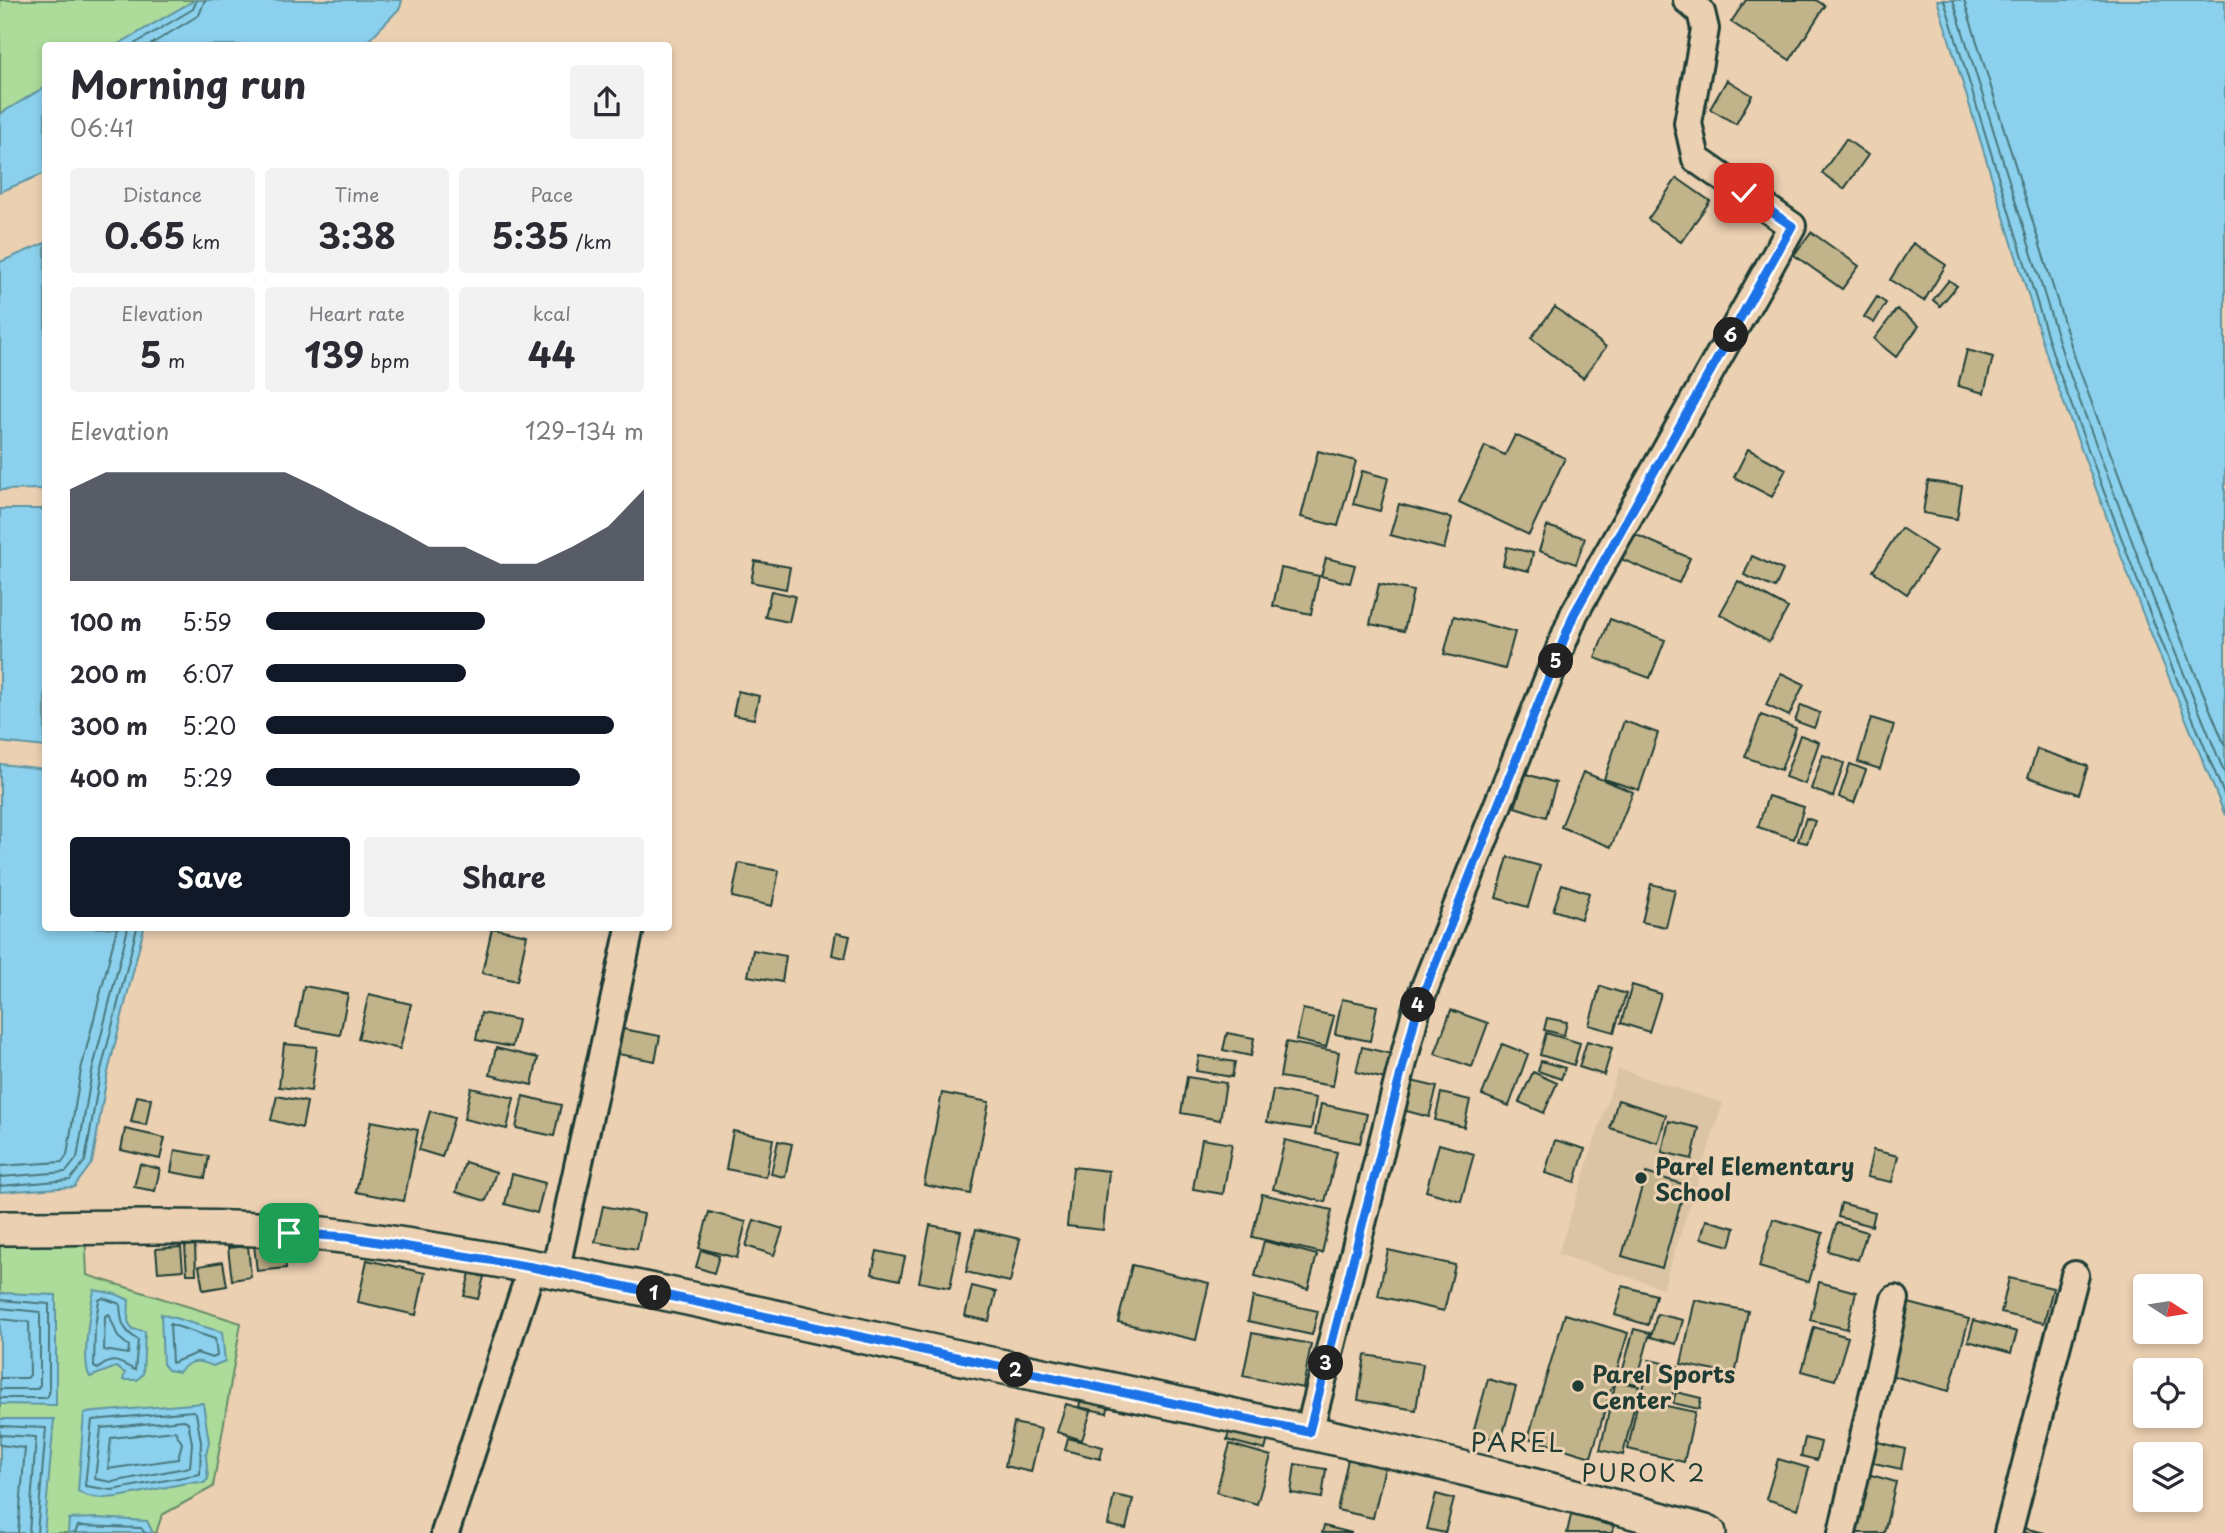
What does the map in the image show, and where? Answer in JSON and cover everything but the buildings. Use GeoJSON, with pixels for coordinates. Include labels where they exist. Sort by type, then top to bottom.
{"type":"FeatureCollection","features":[{"type":"Feature","properties":{"kind":"main road"},"geometry":{"type":"LineString","coordinates":[[0,1228],[256,1230],[347,1237],[543,1270],[1309,1432],[1581,1496],[1709,1533]]}},
{"type":"Feature","properties":{"kind":"street"},"geometry":{"type":"LineString","coordinates":[[1309,1432],[1418,1007],[1574,614],[1792,226],[1696,159],[1688,123],[1705,29],[1701,12],[1687,0]]}},
{"type":"Feature","properties":{"kind":"street"},"geometry":{"type":"LineString","coordinates":[[445,1533],[543,1270],[629,931]]}},
{"type":"Feature","properties":{"kind":"street"},"geometry":{"type":"LineString","coordinates":[[2008,1533],[2075,1275]]}},
{"type":"Feature","properties":{"kind":"street"},"geometry":{"type":"LineString","coordinates":[[1842,1533],[1895,1299]]}},
{"type":"Feature","properties":{"kind":"shaded area","name":"Parel Elementary School"},"geometry":{"type":"Polygon","coordinates":[[[1618,1069],[1723,1103],[1663,1288],[1558,1254],[1618,1069]]]}},
{"type":"Feature","properties":{"kind":"green space"},"geometry":{"type":"Polygon","coordinates":[[[0,0],[195,0],[122,42],[42,42],[42,89],[0,114],[0,0]]]}},
{"type":"Feature","properties":{"kind":"green space"},"geometry":{"type":"Polygon","coordinates":[[[85,1228],[87,1275],[241,1323],[213,1487],[162,1515],[156,1533],[0,1533],[0,1229],[85,1228]]]}},
{"type":"Feature","properties":{"kind":"water"},"geometry":{"type":"Polygon","coordinates":[[[195,0],[402,0],[400,8],[367,42],[122,42],[195,0]]]}},
{"type":"Feature","properties":{"kind":"water"},"geometry":{"type":"Polygon","coordinates":[[[1937,0],[2225,0],[2225,815],[2141,609],[2050,366],[1937,0]]]}},
{"type":"Feature","properties":{"kind":"water"},"geometry":{"type":"Polygon","coordinates":[[[42,89],[42,174],[0,192],[0,114],[42,89]]]}},
{"type":"Feature","properties":{"kind":"water"},"geometry":{"type":"Polygon","coordinates":[[[42,244],[42,489],[0,490],[0,262],[42,244]]]}},
{"type":"Feature","properties":{"kind":"water"},"geometry":{"type":"Polygon","coordinates":[[[0,509],[42,509],[42,747],[0,742],[0,509]]]}},
{"type":"Feature","properties":{"kind":"water"},"geometry":{"type":"Polygon","coordinates":[[[0,764],[42,769],[42,931],[143,931],[107,1076],[92,1163],[74,1187],[0,1192],[0,764]]]}},
{"type":"Feature","properties":{"kind":"water"},"geometry":{"type":"Polygon","coordinates":[[[94,1290],[116,1294],[129,1300],[128,1321],[132,1329],[145,1331],[143,1374],[137,1380],[123,1380],[125,1373],[116,1367],[90,1377],[86,1348],[94,1290]]]}},
{"type":"Feature","properties":{"kind":"water"},"geometry":{"type":"Polygon","coordinates":[[[0,1293],[56,1295],[56,1405],[0,1404],[0,1293]]]}},
{"type":"Feature","properties":{"kind":"water"},"geometry":{"type":"Polygon","coordinates":[[[161,1314],[222,1332],[225,1361],[213,1366],[195,1362],[179,1372],[168,1370],[163,1364],[161,1314]]]}},
{"type":"Feature","properties":{"kind":"water"},"geometry":{"type":"Polygon","coordinates":[[[203,1403],[209,1442],[206,1455],[208,1479],[204,1483],[175,1485],[104,1498],[78,1491],[84,1413],[203,1403]]]}},
{"type":"Feature","properties":{"kind":"water"},"geometry":{"type":"Polygon","coordinates":[[[0,1419],[54,1419],[44,1533],[0,1533],[0,1419]]]}},
{"type":"Feature","properties":{"kind":"water"},"geometry":{"type":"Polygon","coordinates":[[[69,1519],[147,1521],[153,1533],[68,1533],[69,1519]]]}},
{"type":"Feature","properties":{"kind":"place","name":"Parel Elementary School"},"geometry":{"type":"Point","coordinates":[1641,1178]}},
{"type":"Feature","properties":{"kind":"place","name":"Parel Sports Center"},"geometry":{"type":"Point","coordinates":[1578,1386]}},
{"type":"Feature","properties":{"kind":"district","name":"PAREL"},"geometry":{"type":"Point","coordinates":[1518,1441]}},
{"type":"Feature","properties":{"kind":"district","name":"PUROK 2"},"geometry":{"type":"Point","coordinates":[1644,1472]}},
{"type":"Feature","properties":{"kind":"route"},"geometry":{"type":"LineString","coordinates":[[289,1233],[347,1237],[532,1267],[1309,1432],[1418,1007],[1574,614],[1792,226],[1744,193]]}}]}
